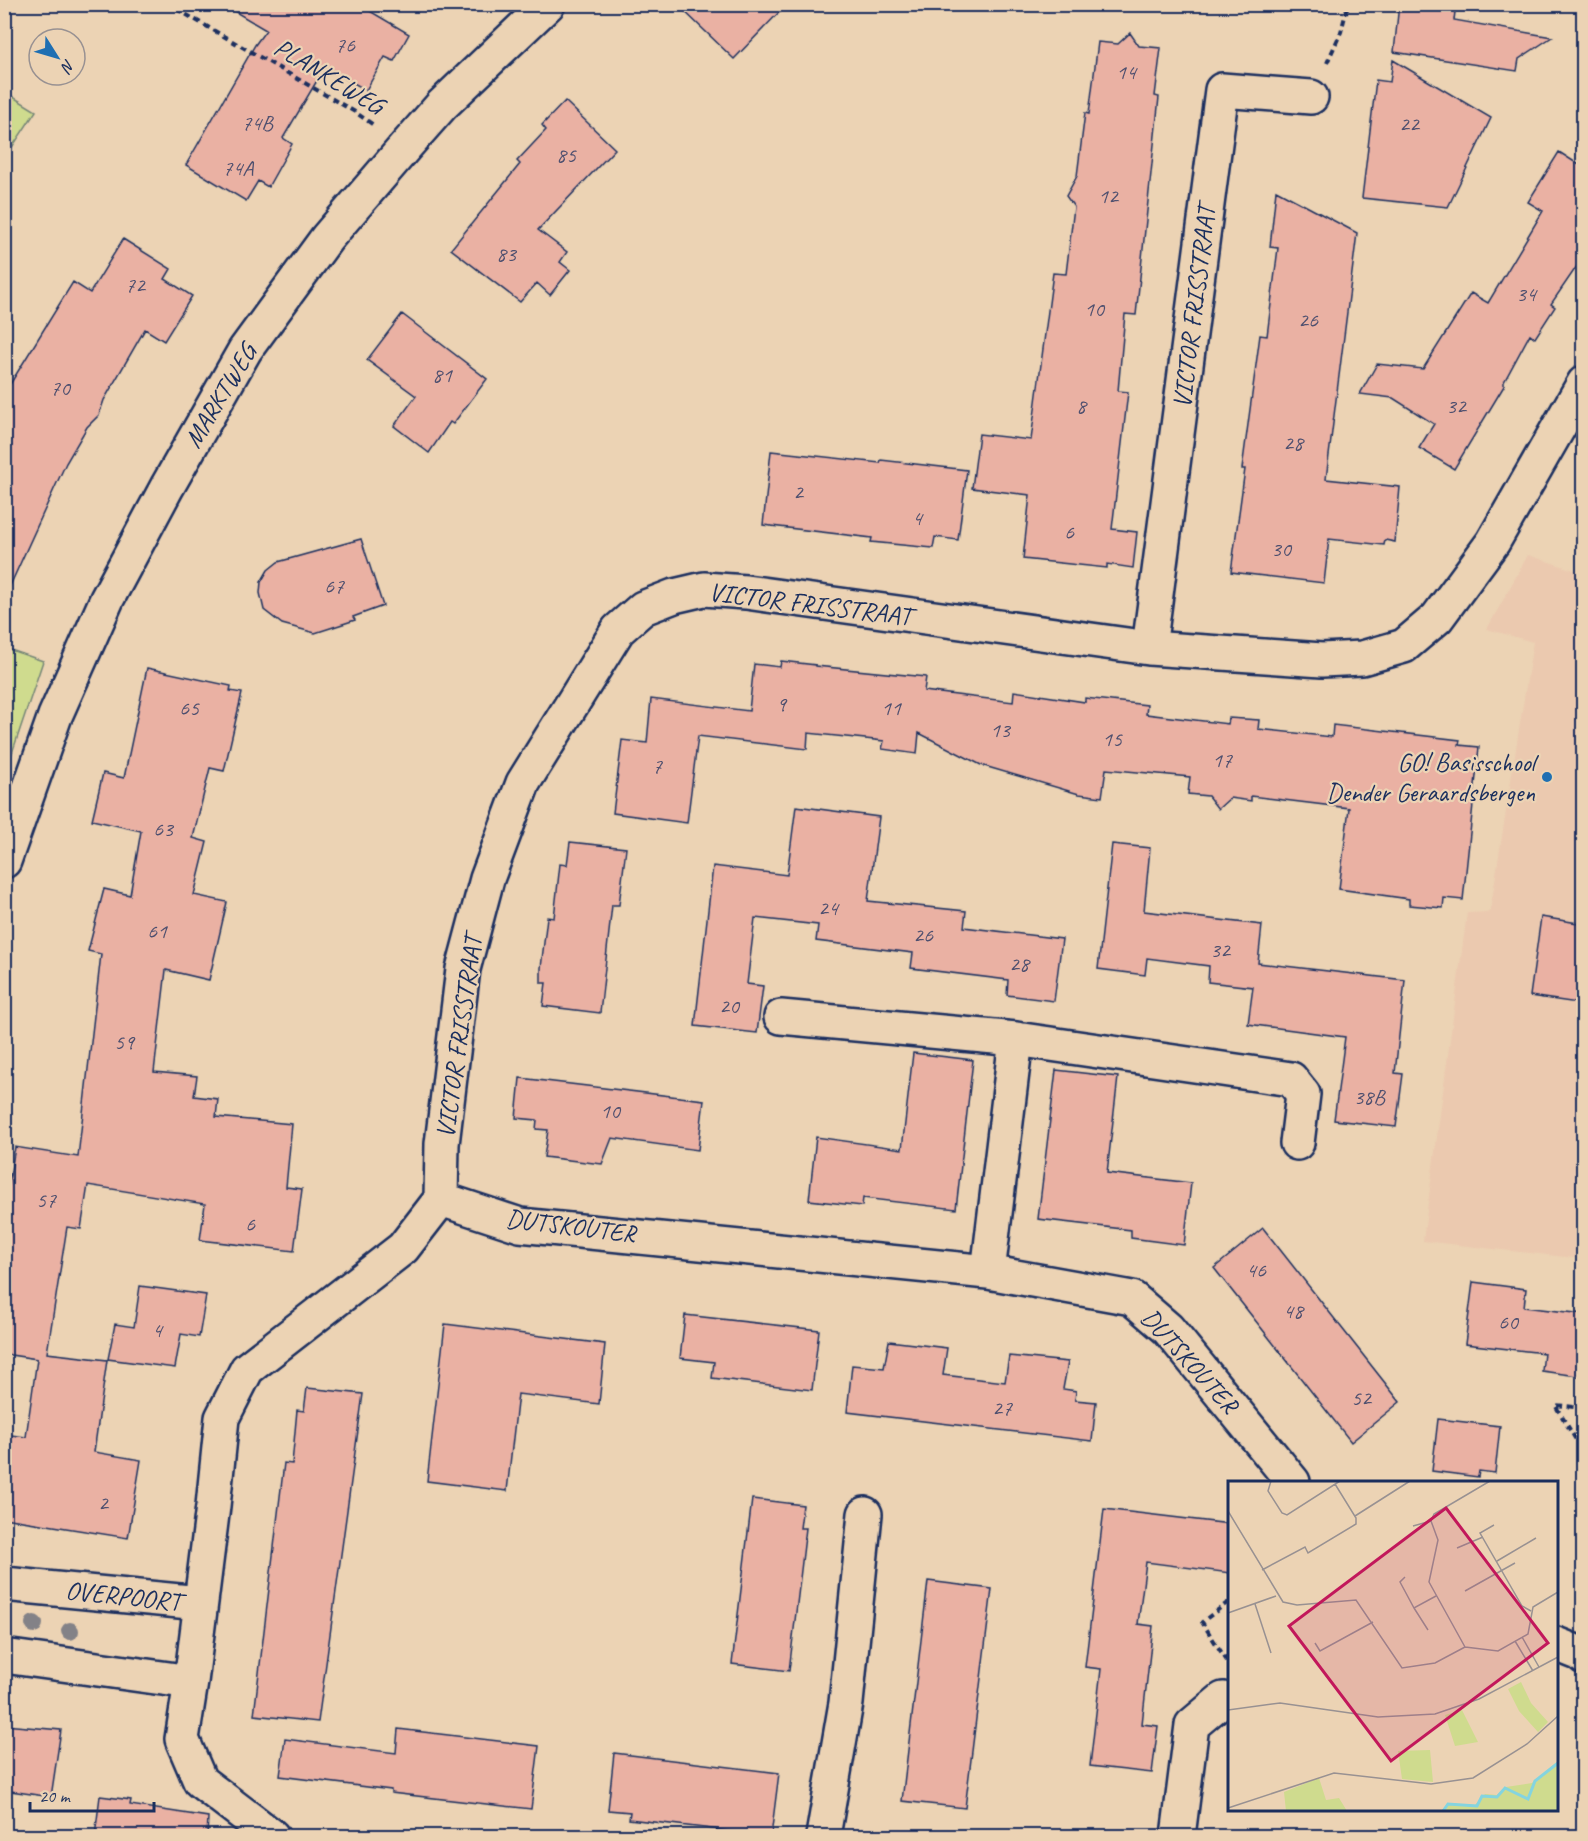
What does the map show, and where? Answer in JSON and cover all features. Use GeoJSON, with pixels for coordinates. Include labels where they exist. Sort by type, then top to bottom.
{"type":"FeatureCollection","features":[{"type":"Feature","properties":{"kind":"street","name":"MARKTWEG"},"geometry":{"type":"LineString","coordinates":[[4,861],[55,716],[107,599],[167,487],[245,350],[327,238],[405,147],[442,105],[548,4]]}},
{"type":"Feature","properties":{"kind":"street","name":"VICTOR FRISSTRAAT"},"geometry":{"type":"LineString","coordinates":[[1149,648],[1222,90],[1311,97]]}},
{"type":"Feature","properties":{"kind":"street","name":"VICTOR FRISSTRAAT"},"geometry":{"type":"LineString","coordinates":[[441,1199],[442,1144],[463,969],[487,879],[523,783],[618,630],[643,608],[674,596],[704,589],[746,592],[1149,648],[1322,660],[1362,658],[1404,646],[1437,618],[1493,543],[1584,383]]}},
{"type":"Feature","properties":{"kind":"street"},"geometry":{"type":"LineString","coordinates":[[781,1017],[1016,1039],[1291,1079],[1303,1094],[1298,1143]]}},
{"type":"Feature","properties":{"kind":"street"},"geometry":{"type":"LineString","coordinates":[[988,1272],[1016,1039]]}},
{"type":"Feature","properties":{"kind":"street","name":"DUTSKOUTER"},"geometry":{"type":"LineString","coordinates":[[441,1199],[520,1224],[988,1272],[1132,1298],[1168,1329],[1292,1481]]}},
{"type":"Feature","properties":{"kind":"street"},"geometry":{"type":"LineString","coordinates":[[200,1603],[222,1418],[247,1369],[403,1248],[441,1199]]}},
{"type":"Feature","properties":{"kind":"street"},"geometry":{"type":"LineString","coordinates":[[823,1836],[846,1703],[865,1514]]}},
{"type":"Feature","properties":{"kind":"street","name":"OVERPOORT"},"geometry":{"type":"LineString","coordinates":[[4,1584],[200,1603],[182,1739],[200,1781],[272,1836]]}},
{"type":"Feature","properties":{"kind":"street"},"geometry":{"type":"LineString","coordinates":[[4,1656],[191,1682]]}},
{"type":"Feature","properties":{"kind":"street"},"geometry":{"type":"LineString","coordinates":[[1178,1836],[1192,1725],[1223,1699]]}},
{"type":"Feature","properties":{"kind":"path","name":"PLANKEWEG"},"geometry":{"type":"LineString","coordinates":[[168,4],[355,112],[405,147]]}},
{"type":"Feature","properties":{"kind":"path"},"geometry":{"type":"LineString","coordinates":[[1341,32],[1348,4]]}},
{"type":"Feature","properties":{"kind":"path"},"geometry":{"type":"LineString","coordinates":[[1584,1408],[1555,1405],[1584,1454]]}},
{"type":"Feature","properties":{"kind":"path"},"geometry":{"type":"LineString","coordinates":[[1228,1603],[1202,1622],[1228,1663]]}},
{"type":"Feature","properties":{"kind":"shaded area","name":"GO! Basisschool Dender Geraardsbergen"},"geometry":{"type":"Polygon","coordinates":[[[1528,555],[1583,573],[1583,1259],[1423,1241],[1467,913],[1490,912],[1533,642],[1487,629],[1528,555]]]}},
{"type":"Feature","properties":{"kind":"green space"},"geometry":{"type":"Polygon","coordinates":[[[5,92],[36,111],[5,158],[5,92]]]}},
{"type":"Feature","properties":{"kind":"green space"},"geometry":{"type":"Polygon","coordinates":[[[4,648],[43,661],[5,774],[4,648]]]}},
{"type":"Feature","properties":{"kind":"building"},"geometry":{"type":"Polygon","coordinates":[[[222,4],[358,4],[409,34],[394,61],[385,57],[366,90],[325,67],[283,138],[292,144],[268,187],[258,181],[246,201],[186,165],[255,45],[266,30],[222,4]]]}},
{"type":"Feature","properties":{"kind":"building"},"geometry":{"type":"Polygon","coordinates":[[[677,4],[787,4],[734,59],[677,4]]]}},
{"type":"Feature","properties":{"kind":"building"},"geometry":{"type":"Polygon","coordinates":[[[1399,4],[1456,4],[1454,20],[1552,37],[1519,59],[1517,71],[1394,52],[1399,4]]]}},
{"type":"Feature","properties":{"kind":"building"},"geometry":{"type":"Polygon","coordinates":[[[1130,33],[1139,46],[1161,48],[1155,96],[1159,97],[1136,315],[1125,314],[1118,391],[1128,392],[1112,529],[1137,532],[1133,568],[1107,564],[1107,568],[1023,559],[1030,495],[972,488],[979,434],[1031,440],[1053,273],[1066,274],[1074,207],[1066,196],[1077,176],[1085,113],[1089,114],[1098,42],[1118,44],[1130,33]]]}},
{"type":"Feature","properties":{"kind":"building"},"geometry":{"type":"Polygon","coordinates":[[[1393,60],[1491,118],[1448,207],[1362,198],[1376,80],[1390,82],[1393,60]]]}},
{"type":"Feature","properties":{"kind":"building"},"geometry":{"type":"Polygon","coordinates":[[[565,101],[615,149],[538,230],[567,252],[560,262],[570,270],[550,295],[537,283],[520,302],[451,249],[520,164],[517,161],[546,130],[542,125],[565,101]]]}},
{"type":"Feature","properties":{"kind":"building"},"geometry":{"type":"Polygon","coordinates":[[[1559,152],[1584,168],[1584,256],[1551,304],[1555,307],[1535,338],[1530,334],[1504,386],[1454,469],[1419,448],[1434,424],[1393,398],[1360,394],[1377,364],[1423,369],[1471,293],[1488,303],[1543,211],[1528,202],[1559,152]]]}},
{"type":"Feature","properties":{"kind":"building"},"geometry":{"type":"Polygon","coordinates":[[[1276,190],[1357,233],[1326,479],[1400,487],[1395,542],[1385,540],[1384,545],[1329,539],[1324,583],[1231,572],[1260,335],[1267,336],[1278,248],[1270,247],[1276,190]]]}},
{"type":"Feature","properties":{"kind":"building"},"geometry":{"type":"Polygon","coordinates":[[[123,239],[171,269],[165,279],[192,296],[164,341],[145,329],[104,400],[99,415],[87,427],[66,463],[4,599],[4,394],[73,282],[90,293],[123,239]]]}},
{"type":"Feature","properties":{"kind":"building"},"geometry":{"type":"Polygon","coordinates":[[[402,314],[487,379],[453,424],[450,422],[429,453],[394,426],[416,396],[367,360],[402,314]]]}},
{"type":"Feature","properties":{"kind":"building"},"geometry":{"type":"Polygon","coordinates":[[[771,451],[967,470],[958,540],[935,537],[933,548],[871,542],[872,538],[763,525],[771,451]]]}},
{"type":"Feature","properties":{"kind":"building"},"geometry":{"type":"Polygon","coordinates":[[[361,539],[383,606],[353,617],[355,620],[315,633],[282,624],[264,610],[260,593],[261,582],[268,570],[278,562],[361,539]]]}},
{"type":"Feature","properties":{"kind":"building"},"geometry":{"type":"Polygon","coordinates":[[[781,661],[926,677],[924,691],[1013,702],[1014,691],[1085,702],[1085,698],[1147,705],[1146,714],[1228,724],[1229,718],[1259,720],[1258,729],[1332,737],[1333,725],[1460,740],[1459,745],[1479,747],[1463,900],[1444,898],[1443,908],[1409,905],[1409,899],[1339,889],[1349,808],[1251,796],[1251,801],[1230,798],[1218,809],[1208,796],[1188,794],[1190,777],[1106,769],[1102,797],[1079,794],[981,765],[919,733],[917,754],[882,749],[884,741],[808,733],[807,749],[698,736],[687,823],[613,813],[622,740],[647,743],[651,699],[749,711],[754,664],[780,667],[781,661]]]}},
{"type":"Feature","properties":{"kind":"building"},"geometry":{"type":"Polygon","coordinates":[[[147,668],[231,686],[230,691],[242,693],[224,771],[210,768],[193,838],[207,842],[194,895],[227,902],[209,980],[166,970],[154,1072],[197,1076],[194,1096],[218,1099],[216,1117],[292,1124],[286,1187],[302,1189],[294,1251],[200,1240],[205,1204],[88,1185],[81,1229],[67,1227],[47,1353],[107,1360],[94,1452],[141,1460],[128,1538],[4,1518],[4,1434],[26,1437],[37,1359],[4,1354],[4,1212],[15,1147],[78,1157],[101,954],[88,951],[104,889],[130,895],[141,831],[92,820],[103,773],[124,778],[147,668]]]}},
{"type":"Feature","properties":{"kind":"building"},"geometry":{"type":"Polygon","coordinates":[[[796,806],[879,817],[868,901],[966,911],[964,927],[1062,939],[1054,1001],[1007,995],[1008,980],[911,968],[913,953],[816,941],[818,925],[755,918],[747,984],[763,986],[757,1033],[695,1026],[713,866],[787,875],[796,806]]]}},
{"type":"Feature","properties":{"kind":"building"},"geometry":{"type":"Polygon","coordinates":[[[570,842],[626,848],[619,905],[612,905],[600,1013],[543,1006],[546,983],[541,983],[541,968],[547,917],[554,918],[560,864],[567,865],[570,842]]]}},
{"type":"Feature","properties":{"kind":"building"},"geometry":{"type":"Polygon","coordinates":[[[1112,844],[1150,848],[1144,911],[1262,925],[1258,963],[1405,980],[1395,1073],[1403,1074],[1396,1127],[1334,1120],[1345,1037],[1248,1024],[1253,987],[1208,982],[1209,966],[1147,958],[1145,975],[1098,969],[1112,844]]]}},
{"type":"Feature","properties":{"kind":"building"},"geometry":{"type":"Polygon","coordinates":[[[1541,917],[1584,924],[1584,1004],[1530,996],[1541,917]]]}},
{"type":"Feature","properties":{"kind":"building"},"geometry":{"type":"Polygon","coordinates":[[[913,1053],[973,1060],[956,1209],[863,1198],[862,1206],[809,1200],[816,1137],[902,1149],[913,1053]]]}},
{"type":"Feature","properties":{"kind":"building"},"geometry":{"type":"Polygon","coordinates":[[[1056,1070],[1118,1077],[1107,1173],[1191,1183],[1184,1245],[1131,1238],[1131,1230],[1038,1219],[1056,1070]]]}},
{"type":"Feature","properties":{"kind":"building"},"geometry":{"type":"Polygon","coordinates":[[[520,1078],[704,1100],[698,1150],[612,1138],[602,1164],[544,1157],[548,1130],[536,1129],[537,1120],[516,1118],[520,1078]]]}},
{"type":"Feature","properties":{"kind":"building"},"geometry":{"type":"Polygon","coordinates":[[[1263,1228],[1400,1402],[1351,1442],[1214,1268],[1263,1228]]]}},
{"type":"Feature","properties":{"kind":"building"},"geometry":{"type":"Polygon","coordinates":[[[1473,1282],[1526,1289],[1524,1307],[1584,1314],[1584,1377],[1542,1371],[1544,1353],[1465,1344],[1473,1282]]]}},
{"type":"Feature","properties":{"kind":"building"},"geometry":{"type":"Polygon","coordinates":[[[140,1286],[206,1295],[199,1337],[181,1334],[175,1368],[108,1359],[115,1324],[134,1327],[140,1286]]]}},
{"type":"Feature","properties":{"kind":"building"},"geometry":{"type":"Polygon","coordinates":[[[685,1315],[819,1330],[812,1390],[712,1378],[714,1362],[680,1358],[685,1315]]]}},
{"type":"Feature","properties":{"kind":"building"},"geometry":{"type":"Polygon","coordinates":[[[445,1324],[605,1344],[599,1404],[518,1394],[507,1491],[427,1481],[445,1324]]]}},
{"type":"Feature","properties":{"kind":"building"},"geometry":{"type":"Polygon","coordinates":[[[889,1341],[947,1348],[943,1375],[1005,1382],[1009,1356],[1068,1362],[1063,1389],[1076,1391],[1075,1400],[1096,1402],[1092,1441],[847,1412],[852,1365],[884,1368],[889,1341]]]}},
{"type":"Feature","properties":{"kind":"building"},"geometry":{"type":"Polygon","coordinates":[[[307,1388],[363,1394],[318,1722],[254,1715],[284,1463],[292,1464],[297,1410],[304,1411],[307,1388]]]}},
{"type":"Feature","properties":{"kind":"building"},"geometry":{"type":"Polygon","coordinates":[[[1438,1419],[1500,1426],[1495,1473],[1479,1471],[1478,1477],[1432,1471],[1438,1419]]]}},
{"type":"Feature","properties":{"kind":"building"},"geometry":{"type":"Polygon","coordinates":[[[752,1499],[803,1505],[800,1528],[806,1528],[789,1671],[732,1664],[752,1499]]]}},
{"type":"Feature","properties":{"kind":"building"},"geometry":{"type":"Polygon","coordinates":[[[1104,1509],[1228,1524],[1228,1573],[1146,1562],[1138,1624],[1153,1626],[1142,1724],[1158,1726],[1152,1773],[1090,1766],[1101,1669],[1085,1667],[1104,1509]]]}},
{"type":"Feature","properties":{"kind":"building"},"geometry":{"type":"Polygon","coordinates":[[[928,1581],[992,1589],[965,1808],[902,1801],[928,1581]]]}},
{"type":"Feature","properties":{"kind":"building"},"geometry":{"type":"Polygon","coordinates":[[[4,1725],[61,1730],[51,1797],[4,1790],[4,1725]]]}},
{"type":"Feature","properties":{"kind":"building"},"geometry":{"type":"Polygon","coordinates":[[[398,1729],[539,1746],[531,1809],[391,1793],[391,1790],[280,1776],[285,1739],[396,1753],[398,1729]]]}},
{"type":"Feature","properties":{"kind":"building"},"geometry":{"type":"Polygon","coordinates":[[[614,1753],[779,1773],[771,1836],[629,1819],[630,1812],[608,1810],[614,1753]]]}},
{"type":"Feature","properties":{"kind":"building"},"geometry":{"type":"Polygon","coordinates":[[[100,1796],[131,1800],[130,1805],[208,1817],[207,1836],[95,1836],[100,1796]]]}},
{"type":"Feature","properties":{"kind":"place","name":"GO! Basisschool Dender Geraardsbergen"},"geometry":{"type":"Point","coordinates":[1547,777]}}]}
